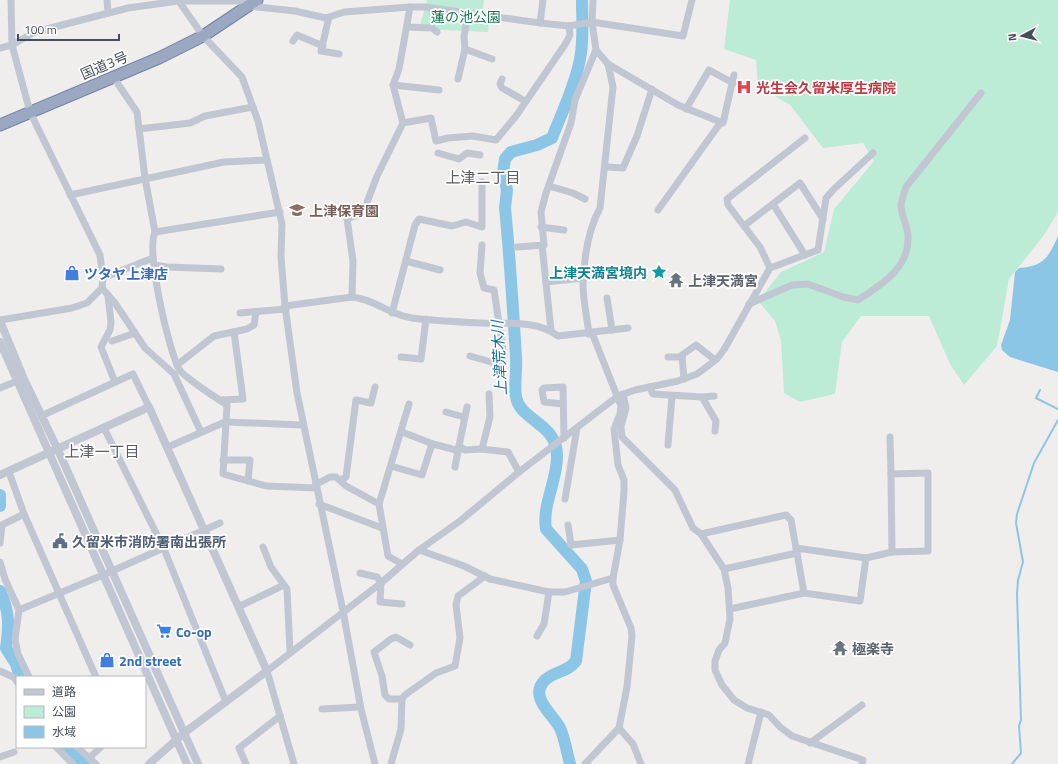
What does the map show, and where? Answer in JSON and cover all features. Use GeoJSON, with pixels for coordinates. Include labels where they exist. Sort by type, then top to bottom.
{"type":"FeatureCollection","features":[{"type":"Feature","properties":{"kind":"highway","name":"国道3号"},"geometry":{"type":"LineString","coordinates":[[0,125],[159,58],[203,36],[254,2]]}},
{"type":"Feature","properties":{"kind":"street"},"geometry":{"type":"LineString","coordinates":[[11,0],[12,45],[30,112],[100,255],[103,278],[102,288],[87,303],[72,308],[0,320],[49,452],[187,764]]}},
{"type":"Feature","properties":{"kind":"street"},"geometry":{"type":"LineString","coordinates":[[107,0],[108,13]]}},
{"type":"Feature","properties":{"kind":"street"},"geometry":{"type":"LineString","coordinates":[[540,23],[543,0]]}},
{"type":"Feature","properties":{"kind":"street"},"geometry":{"type":"LineString","coordinates":[[551,330],[542,245],[544,245],[541,227],[541,212],[571,123],[575,100],[596,50],[592,22],[593,0]]}},
{"type":"Feature","properties":{"kind":"street"},"geometry":{"type":"LineString","coordinates":[[0,48],[12,45],[35,32],[128,8],[178,1],[254,2],[326,18],[344,12],[403,4],[410,7],[426,4],[468,13],[540,23],[569,26],[592,22],[683,36],[692,0]]}},
{"type":"Feature","properties":{"kind":"street"},"geometry":{"type":"LineString","coordinates":[[178,1],[203,36],[242,77],[253,107],[267,160],[280,212],[285,307],[303,425],[343,611],[360,707],[375,764]]}},
{"type":"Feature","properties":{"kind":"street"},"geometry":{"type":"LineString","coordinates":[[352,297],[353,261],[347,219],[363,213],[377,176],[403,123],[393,85],[399,69],[410,7]]}},
{"type":"Feature","properties":{"kind":"street"},"geometry":{"type":"LineString","coordinates":[[458,79],[465,49],[464,36],[468,13]]}},
{"type":"Feature","properties":{"kind":"street"},"geometry":{"type":"LineString","coordinates":[[329,17],[321,51],[339,54]]}},
{"type":"Feature","properties":{"kind":"street"},"geometry":{"type":"LineString","coordinates":[[403,123],[432,118],[436,141],[448,138],[473,136],[494,141],[516,116],[566,43],[570,35],[569,26]]}},
{"type":"Feature","properties":{"kind":"street"},"geometry":{"type":"LineString","coordinates":[[407,27],[432,28],[437,32]]}},
{"type":"Feature","properties":{"kind":"street"},"geometry":{"type":"LineString","coordinates":[[293,41],[297,35],[323,46]]}},
{"type":"Feature","properties":{"kind":"street"},"geometry":{"type":"LineString","coordinates":[[465,49],[492,59]]}},
{"type":"Feature","properties":{"kind":"street"},"geometry":{"type":"LineString","coordinates":[[596,50],[608,64],[686,109],[721,122]]}},
{"type":"Feature","properties":{"kind":"street"},"geometry":{"type":"LineString","coordinates":[[608,64],[613,87],[606,160],[600,208],[594,219],[589,234],[584,278],[591,333],[626,408],[620,432],[622,437],[675,490],[693,528],[701,534],[724,569],[730,609],[728,633],[715,661],[715,670],[722,685],[734,700],[747,708],[769,715],[780,727],[792,736],[863,760],[862,764]]}},
{"type":"Feature","properties":{"kind":"street"},"geometry":{"type":"LineString","coordinates":[[686,109],[709,70],[733,83]]}},
{"type":"Feature","properties":{"kind":"street"},"geometry":{"type":"LineString","coordinates":[[658,210],[721,122],[723,123],[734,75]]}},
{"type":"Feature","properties":{"kind":"street"},"geometry":{"type":"LineString","coordinates":[[114,78],[137,112],[145,178],[155,232],[152,238],[154,261],[165,327],[177,370],[202,432]]}},
{"type":"Feature","properties":{"kind":"street"},"geometry":{"type":"LineString","coordinates":[[502,79],[500,84],[502,88],[525,101]]}},
{"type":"Feature","properties":{"kind":"street"},"geometry":{"type":"LineString","coordinates":[[393,85],[439,90]]}},
{"type":"Feature","properties":{"kind":"street"},"geometry":{"type":"LineString","coordinates":[[608,167],[623,168],[637,136],[652,89]]}},
{"type":"Feature","properties":{"kind":"street"},"geometry":{"type":"LineString","coordinates":[[750,304],[792,285],[808,284],[843,297],[858,300],[899,269],[907,254],[908,235],[901,206],[906,187],[981,93]]}},
{"type":"Feature","properties":{"kind":"street"},"geometry":{"type":"LineString","coordinates":[[139,129],[190,123],[205,116],[253,107]]}},
{"type":"Feature","properties":{"kind":"street"},"geometry":{"type":"LineString","coordinates":[[770,268],[760,247],[728,205],[727,199],[805,138]]}},
{"type":"Feature","properties":{"kind":"street"},"geometry":{"type":"LineString","coordinates":[[438,153],[459,159],[467,153],[480,156]]}},
{"type":"Feature","properties":{"kind":"street"},"geometry":{"type":"LineString","coordinates":[[149,764],[184,733],[381,583],[419,550],[460,521],[519,472],[620,395],[697,374],[715,360],[725,348],[770,268],[818,250],[826,198],[873,153]]}},
{"type":"Feature","properties":{"kind":"street"},"geometry":{"type":"LineString","coordinates":[[70,194],[224,162],[267,160]]}},
{"type":"Feature","properties":{"kind":"street"},"geometry":{"type":"LineString","coordinates":[[392,313],[415,225],[419,219],[452,226],[466,222],[482,227],[482,182]]}},
{"type":"Feature","properties":{"kind":"street"},"geometry":{"type":"LineString","coordinates":[[744,226],[800,183],[823,219]]}},
{"type":"Feature","properties":{"kind":"street"},"geometry":{"type":"LineString","coordinates":[[549,186],[573,193],[585,199]]}},
{"type":"Feature","properties":{"kind":"street"},"geometry":{"type":"LineString","coordinates":[[773,204],[804,255]]}},
{"type":"Feature","properties":{"kind":"street"},"geometry":{"type":"LineString","coordinates":[[155,232],[280,212]]}},
{"type":"Feature","properties":{"kind":"street"},"geometry":{"type":"LineString","coordinates":[[541,227],[564,230]]}},
{"type":"Feature","properties":{"kind":"street"},"geometry":{"type":"LineString","coordinates":[[517,247],[542,245]]}},
{"type":"Feature","properties":{"kind":"street"},"geometry":{"type":"LineString","coordinates":[[470,356],[502,365],[504,357],[494,290],[484,288],[482,282],[482,246]]}},
{"type":"Feature","properties":{"kind":"street"},"geometry":{"type":"LineString","coordinates":[[103,278],[154,261],[167,267],[221,269]]}},
{"type":"Feature","properties":{"kind":"street"},"geometry":{"type":"LineString","coordinates":[[406,261],[440,270]]}},
{"type":"Feature","properties":{"kind":"street"},"geometry":{"type":"LineString","coordinates":[[546,282],[584,278]]}},
{"type":"Feature","properties":{"kind":"street"},"geometry":{"type":"LineString","coordinates":[[102,288],[145,348],[227,406],[223,474],[266,486],[316,487],[330,477],[336,477],[346,486],[379,504]]}},
{"type":"Feature","properties":{"kind":"street"},"geometry":{"type":"LineString","coordinates":[[107,294],[111,310],[111,322],[110,330],[101,348],[115,382]]}},
{"type":"Feature","properties":{"kind":"street"},"geometry":{"type":"LineString","coordinates":[[240,313],[256,312],[352,297],[362,298],[400,316],[498,324],[524,324],[551,330],[558,336],[628,328]]}},
{"type":"Feature","properties":{"kind":"street"},"geometry":{"type":"LineString","coordinates":[[607,298],[612,330]]}},
{"type":"Feature","properties":{"kind":"street"},"geometry":{"type":"LineString","coordinates":[[177,370],[214,336],[247,329],[254,325],[256,312]]}},
{"type":"Feature","properties":{"kind":"street"},"geometry":{"type":"LineString","coordinates":[[401,358],[421,359],[426,319]]}},
{"type":"Feature","properties":{"kind":"street"},"geometry":{"type":"LineString","coordinates":[[220,400],[243,399],[234,332]]}},
{"type":"Feature","properties":{"kind":"street"},"geometry":{"type":"LineString","coordinates":[[112,341],[135,333]]}},
{"type":"Feature","properties":{"kind":"street"},"geometry":{"type":"LineString","coordinates":[[0,342],[58,450],[198,764]]}},
{"type":"Feature","properties":{"kind":"street"},"geometry":{"type":"LineString","coordinates":[[684,378],[682,355],[696,345],[715,360]]}},
{"type":"Feature","properties":{"kind":"street"},"geometry":{"type":"LineString","coordinates":[[668,357],[682,357]]}},
{"type":"Feature","properties":{"kind":"street"},"geometry":{"type":"LineString","coordinates":[[41,416],[134,374],[267,671],[294,764]]}},
{"type":"Feature","properties":{"kind":"street"},"geometry":{"type":"LineString","coordinates":[[0,388],[21,380]]}},
{"type":"Feature","properties":{"kind":"street"},"geometry":{"type":"LineString","coordinates":[[650,386],[652,394],[702,397],[714,396]]}},
{"type":"Feature","properties":{"kind":"street"},"geometry":{"type":"LineString","coordinates":[[341,480],[346,477],[356,400],[370,403],[375,388]]}},
{"type":"Feature","properties":{"kind":"street"},"geometry":{"type":"LineString","coordinates":[[482,449],[490,417],[488,394]]}},
{"type":"Feature","properties":{"kind":"street"},"geometry":{"type":"LineString","coordinates":[[585,764],[619,728],[628,687],[632,636],[631,628],[615,593],[613,578],[620,540],[624,486],[618,465],[614,429],[620,414],[620,395]]}},
{"type":"Feature","properties":{"kind":"street"},"geometry":{"type":"LineString","coordinates":[[668,445],[672,396]]}},
{"type":"Feature","properties":{"kind":"street"},"geometry":{"type":"LineString","coordinates":[[702,397],[716,421],[715,431]]}},
{"type":"Feature","properties":{"kind":"street"},"geometry":{"type":"LineString","coordinates":[[402,564],[388,556],[379,504],[402,432],[409,404]]}},
{"type":"Feature","properties":{"kind":"street"},"geometry":{"type":"LineString","coordinates":[[563,404],[564,438]]}},
{"type":"Feature","properties":{"kind":"street"},"geometry":{"type":"LineString","coordinates":[[455,467],[467,406]]}},
{"type":"Feature","properties":{"kind":"street"},"geometry":{"type":"LineString","coordinates":[[96,676],[58,594],[24,514],[3,473],[49,452],[58,450],[149,407]]}},
{"type":"Feature","properties":{"kind":"street"},"geometry":{"type":"LineString","coordinates":[[446,412],[464,416]]}},
{"type":"Feature","properties":{"kind":"street"},"geometry":{"type":"LineString","coordinates":[[168,447],[225,422],[303,425]]}},
{"type":"Feature","properties":{"kind":"street"},"geometry":{"type":"LineString","coordinates":[[104,428],[164,549],[226,702]]}},
{"type":"Feature","properties":{"kind":"street"},"geometry":{"type":"LineString","coordinates":[[566,499],[577,428]]}},
{"type":"Feature","properties":{"kind":"street"},"geometry":{"type":"LineString","coordinates":[[402,432],[432,444],[472,451],[482,449],[508,452],[519,472]]}},
{"type":"Feature","properties":{"kind":"street"},"geometry":{"type":"LineString","coordinates":[[890,437],[892,552]]}},
{"type":"Feature","properties":{"kind":"street"},"geometry":{"type":"LineString","coordinates":[[391,466],[422,475],[432,444]]}},
{"type":"Feature","properties":{"kind":"street"},"geometry":{"type":"LineString","coordinates":[[223,460],[250,460],[248,481]]}},
{"type":"Feature","properties":{"kind":"street"},"geometry":{"type":"LineString","coordinates":[[724,569],[797,551],[866,558],[892,552],[928,551],[928,473],[891,474]]}},
{"type":"Feature","properties":{"kind":"street"},"geometry":{"type":"LineString","coordinates":[[319,504],[382,528]]}},
{"type":"Feature","properties":{"kind":"street"},"geometry":{"type":"LineString","coordinates":[[0,543],[2,525],[24,514]]}},
{"type":"Feature","properties":{"kind":"street"},"geometry":{"type":"LineString","coordinates":[[701,534],[786,515],[791,520],[804,593]]}},
{"type":"Feature","properties":{"kind":"street"},"geometry":{"type":"LineString","coordinates":[[19,610],[164,549],[220,523]]}},
{"type":"Feature","properties":{"kind":"street"},"geometry":{"type":"LineString","coordinates":[[568,524],[571,545],[620,540]]}},
{"type":"Feature","properties":{"kind":"street"},"geometry":{"type":"LineString","coordinates":[[263,547],[271,567],[287,589],[290,652]]}},
{"type":"Feature","properties":{"kind":"street"},"geometry":{"type":"LineString","coordinates":[[419,550],[464,566],[485,576],[549,592],[565,592],[613,578]]}},
{"type":"Feature","properties":{"kind":"street"},"geometry":{"type":"LineString","coordinates":[[730,609],[804,593],[860,601],[866,558]]}},
{"type":"Feature","properties":{"kind":"street"},"geometry":{"type":"LineString","coordinates":[[0,562],[5,579],[19,610],[15,639],[18,654],[29,676]]}},
{"type":"Feature","properties":{"kind":"street"},"geometry":{"type":"LineString","coordinates":[[360,573],[377,577],[381,583],[380,602],[402,604]]}},
{"type":"Feature","properties":{"kind":"street"},"geometry":{"type":"LineString","coordinates":[[391,764],[401,729],[402,699],[405,695],[436,673],[455,666],[460,638],[456,605],[458,596],[485,576]]}},
{"type":"Feature","properties":{"kind":"street"},"geometry":{"type":"LineString","coordinates":[[238,607],[284,585]]}},
{"type":"Feature","properties":{"kind":"street"},"geometry":{"type":"LineString","coordinates":[[537,636],[544,624],[549,592]]}},
{"type":"Feature","properties":{"kind":"street"},"geometry":{"type":"LineString","coordinates":[[402,699],[389,699],[385,695],[382,676],[374,652],[396,637],[410,645]]}},
{"type":"Feature","properties":{"kind":"street"},"geometry":{"type":"LineString","coordinates":[[0,671],[15,678],[16,680]]}},
{"type":"Feature","properties":{"kind":"street"},"geometry":{"type":"LineString","coordinates":[[810,743],[862,705]]}},
{"type":"Feature","properties":{"kind":"street"},"geometry":{"type":"LineString","coordinates":[[322,709],[360,707]]}},
{"type":"Feature","properties":{"kind":"street"},"geometry":{"type":"LineString","coordinates":[[748,764],[761,712]]}},
{"type":"Feature","properties":{"kind":"street"},"geometry":{"type":"LineString","coordinates":[[246,764],[239,748],[280,716]]}},
{"type":"Feature","properties":{"kind":"street"},"geometry":{"type":"LineString","coordinates":[[619,728],[633,744],[641,764]]}},
{"type":"Feature","properties":{"kind":"street"},"geometry":{"type":"LineString","coordinates":[[57,748],[73,764]]}},
{"type":"Feature","properties":{"kind":"street"},"geometry":{"type":"LineString","coordinates":[[78,748],[96,764]]}},
{"type":"Feature","properties":{"kind":"street"},"geometry":{"type":"LineString","coordinates":[[89,758],[100,748]]}},
{"type":"Feature","properties":{"kind":"street"},"geometry":{"type":"LineString","coordinates":[[0,758],[14,752]]}},
{"type":"Feature","properties":{"kind":"green space","name":"蓮の池公園"},"geometry":{"type":"Polygon","coordinates":[[[427,0],[484,0],[482,19],[489,20],[488,32],[419,29],[427,0]]]}},
{"type":"Feature","properties":{"kind":"green space"},"geometry":{"type":"Polygon","coordinates":[[[730,0],[1058,0],[1058,212],[1044,235],[1009,279],[997,346],[964,385],[950,364],[929,316],[861,316],[842,342],[835,394],[800,402],[784,393],[781,341],[775,321],[758,301],[781,272],[824,252],[834,209],[874,161],[863,143],[823,148],[790,105],[758,86],[756,60],[724,49],[730,0]]]}},
{"type":"Feature","properties":{"kind":"water"},"geometry":{"type":"Polygon","coordinates":[[[1058,236],[1058,372],[1010,357],[1002,350],[1001,345],[1010,320],[1015,272],[1019,268],[1034,265],[1044,260],[1048,256],[1058,236]]]}},
{"type":"Feature","properties":{"kind":"waterway","name":"上津荒木川"},"geometry":{"type":"LineString","coordinates":[[570,764],[565,741],[560,728],[540,699],[539,693],[540,686],[545,680],[573,665],[576,661],[586,581],[582,569],[546,529],[546,511],[555,475],[557,457],[556,446],[546,429],[524,412],[516,397],[516,357],[505,208],[507,190],[503,172],[505,159],[511,152],[537,145],[552,138],[572,89],[578,69],[582,37],[582,0]]}},
{"type":"Feature","properties":{"kind":"waterway"},"geometry":{"type":"LineString","coordinates":[[1040,390],[1036,398],[1058,409]]}},
{"type":"Feature","properties":{"kind":"waterway"},"geometry":{"type":"LineString","coordinates":[[1012,764],[1021,753],[1019,726],[1021,720],[1017,594],[1018,580],[1023,562],[1016,523],[1017,514],[1034,463],[1058,420]]}},
{"type":"Feature","properties":{"kind":"waterway"},"geometry":{"type":"LineString","coordinates":[[0,495],[0,506]]}},
{"type":"Feature","properties":{"kind":"waterway"},"geometry":{"type":"LineString","coordinates":[[0,591],[6,606],[8,620],[6,648],[16,664],[20,676]]}},
{"type":"Feature","properties":{"kind":"waterway"},"geometry":{"type":"LineString","coordinates":[[66,748],[84,764]]}},
{"type":"Feature","properties":{"kind":"place","name":"光生会久留米厚生病院"},"geometry":{"type":"Point","coordinates":[744,87]}},
{"type":"Feature","properties":{"kind":"place","name":"上津保育園"},"geometry":{"type":"Point","coordinates":[297,210]}},
{"type":"Feature","properties":{"kind":"place","name":"上津天満宮境内"},"geometry":{"type":"Point","coordinates":[659,272]}},
{"type":"Feature","properties":{"kind":"place","name":"ツタヤ上津店"},"geometry":{"type":"Point","coordinates":[72,273]}},
{"type":"Feature","properties":{"kind":"place","name":"上津天満宮"},"geometry":{"type":"Point","coordinates":[676,280]}},
{"type":"Feature","properties":{"kind":"place","name":"久留米市消防署南出張所"},"geometry":{"type":"Point","coordinates":[60,541]}},
{"type":"Feature","properties":{"kind":"place","name":"Co-op"},"geometry":{"type":"Point","coordinates":[164,631]}},
{"type":"Feature","properties":{"kind":"place","name":"極楽寺"},"geometry":{"type":"Point","coordinates":[840,648]}},
{"type":"Feature","properties":{"kind":"place","name":"2nd street"},"geometry":{"type":"Point","coordinates":[107,660]}},
{"type":"Feature","properties":{"kind":"district","name":"上津二丁目"},"geometry":{"type":"Point","coordinates":[483,177]}},
{"type":"Feature","properties":{"kind":"district","name":"上津一丁目"},"geometry":{"type":"Point","coordinates":[102,451]}}]}
